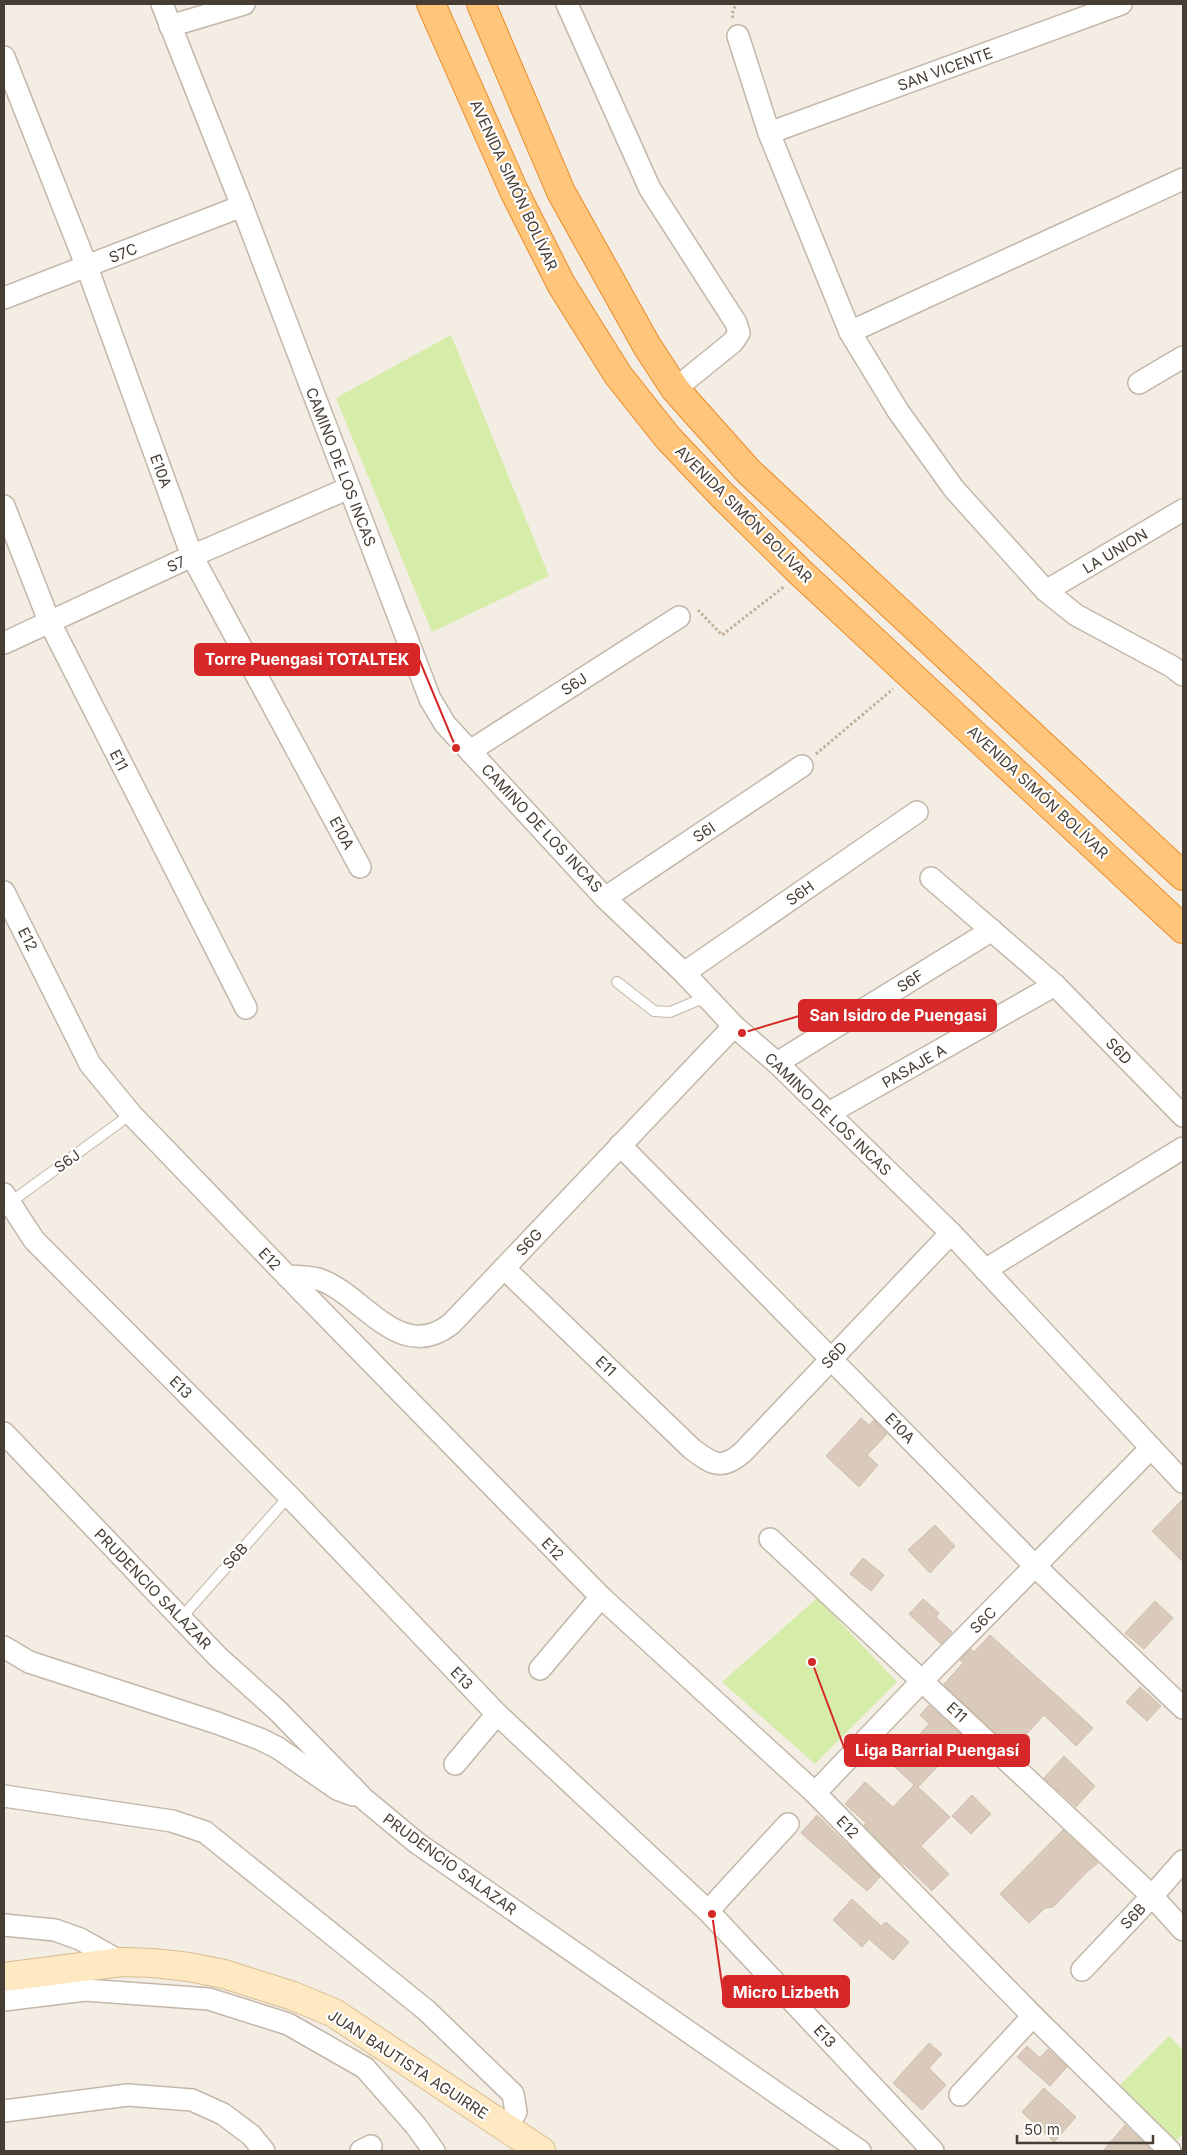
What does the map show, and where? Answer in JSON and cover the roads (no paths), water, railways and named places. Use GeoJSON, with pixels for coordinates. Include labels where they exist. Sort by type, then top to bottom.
{"type":"FeatureCollection","features":[{"type":"Feature","properties":{"kind":"highway","name":"AVENIDA SIMÓN BOLÍVAR"},"geometry":{"type":"LineString","coordinates":[[431,4],[518,199],[561,284],[618,375],[668,438],[721,494],[801,573],[1183,929]]}},
{"type":"Feature","properties":{"kind":"highway"},"geometry":{"type":"LineString","coordinates":[[481,4],[562,192],[647,346],[675,389],[750,472],[1183,876]]}},
{"type":"Feature","properties":{"kind":"main road","name":"JUAN BAUTISTA AGUIRRE"},"geometry":{"type":"LineString","coordinates":[[4,1977],[121,1962],[189,1967],[224,1974],[293,1996],[334,2013],[541,2151]]}},
{"type":"Feature","properties":{"kind":"street","name":"CAMINO DE LOS INCAS"},"geometry":{"type":"LineString","coordinates":[[162,4],[242,206],[430,699],[445,724],[605,898],[684,973],[734,1026],[777,1063],[951,1233],[1183,1482]]}},
{"type":"Feature","properties":{"kind":"street"},"geometry":{"type":"LineString","coordinates":[[170,26],[244,4]]}},
{"type":"Feature","properties":{"kind":"street"},"geometry":{"type":"LineString","coordinates":[[567,4],[650,188],[736,323],[739,333],[733,342],[675,389]]}},
{"type":"Feature","properties":{"kind":"street","name":"SAN VICENTE"},"geometry":{"type":"LineString","coordinates":[[769,134],[1121,4]]}},
{"type":"Feature","properties":{"kind":"street"},"geometry":{"type":"LineString","coordinates":[[738,36],[769,134],[850,332],[898,410],[954,489],[1046,591],[1076,615],[1171,666],[1183,675]]}},
{"type":"Feature","properties":{"kind":"street","name":"E10A"},"geometry":{"type":"LineString","coordinates":[[4,57],[86,267],[192,556],[360,867]]}},
{"type":"Feature","properties":{"kind":"street"},"geometry":{"type":"LineString","coordinates":[[850,332],[1183,179]]}},
{"type":"Feature","properties":{"kind":"street","name":"S7C"},"geometry":{"type":"LineString","coordinates":[[4,298],[242,206]]}},
{"type":"Feature","properties":{"kind":"street"},"geometry":{"type":"LineString","coordinates":[[1139,383],[1183,357]]}},
{"type":"Feature","properties":{"kind":"street","name":"S7"},"geometry":{"type":"LineString","coordinates":[[4,643],[192,556],[349,488]]}},
{"type":"Feature","properties":{"kind":"street","name":"E11"},"geometry":{"type":"LineString","coordinates":[[4,506],[49,621],[246,1008]]}},
{"type":"Feature","properties":{"kind":"street","name":"LA UNION"},"geometry":{"type":"LineString","coordinates":[[1046,591],[1183,510]]}},
{"type":"Feature","properties":{"kind":"street","name":"S6J"},"geometry":{"type":"LineString","coordinates":[[470,751],[679,617]]}},
{"type":"Feature","properties":{"kind":"street","name":"S6I"},"geometry":{"type":"LineString","coordinates":[[605,898],[802,766]]}},
{"type":"Feature","properties":{"kind":"street","name":"S6H"},"geometry":{"type":"LineString","coordinates":[[684,973],[917,812]]}},
{"type":"Feature","properties":{"kind":"street"},"geometry":{"type":"LineString","coordinates":[[932,878],[1055,985]]}},
{"type":"Feature","properties":{"kind":"street","name":"E12"},"geometry":{"type":"LineString","coordinates":[[4,892],[90,1064],[131,1114],[601,1597],[815,1793],[1033,2016],[1170,2151]]}},
{"type":"Feature","properties":{"kind":"street","name":"S6F"},"geometry":{"type":"LineString","coordinates":[[777,1063],[992,930]]}},
{"type":"Feature","properties":{"kind":"street","name":"PASAJE A"},"geometry":{"type":"LineString","coordinates":[[829,1114],[1055,985]]}},
{"type":"Feature","properties":{"kind":"street","name":"S6D"},"geometry":{"type":"LineString","coordinates":[[1055,985],[1183,1116]]}},
{"type":"Feature","properties":{"kind":"street","name":"S6G"},"geometry":{"type":"LineString","coordinates":[[287,1276],[308,1277],[330,1284],[395,1331],[422,1337],[440,1333],[734,1026]]}},
{"type":"Feature","properties":{"kind":"street","name":"E10A"},"geometry":{"type":"LineString","coordinates":[[620,1145],[1036,1567],[1183,1708]]}},
{"type":"Feature","properties":{"kind":"street"},"geometry":{"type":"LineString","coordinates":[[984,1270],[1183,1148]]}},
{"type":"Feature","properties":{"kind":"street","name":"E13"},"geometry":{"type":"LineString","coordinates":[[5,1202],[34,1240],[288,1496],[497,1714],[708,1911],[933,2151]]}},
{"type":"Feature","properties":{"kind":"street","name":"S6D"},"geometry":{"type":"LineString","coordinates":[[711,1462],[718,1464],[734,1460],[951,1233]]}},
{"type":"Feature","properties":{"kind":"street","name":"E11"},"geometry":{"type":"LineString","coordinates":[[504,1268],[692,1448],[711,1462]]}},
{"type":"Feature","properties":{"kind":"street","name":"PRUDENCIO SALAZAR"},"geometry":{"type":"LineString","coordinates":[[4,1434],[182,1617],[218,1657],[277,1710],[364,1799],[417,1843],[860,2151]]}},
{"type":"Feature","properties":{"kind":"street","name":"S6C"},"geometry":{"type":"LineString","coordinates":[[815,1793],[1151,1448]]}},
{"type":"Feature","properties":{"kind":"street","name":"E11"},"geometry":{"type":"LineString","coordinates":[[770,1538],[1152,1896],[1183,1930]]}},
{"type":"Feature","properties":{"kind":"street"},"geometry":{"type":"LineString","coordinates":[[540,1669],[601,1597]]}},
{"type":"Feature","properties":{"kind":"street"},"geometry":{"type":"LineString","coordinates":[[4,1647],[29,1662],[217,1723],[260,1739],[278,1748],[337,1789],[364,1799]]}},
{"type":"Feature","properties":{"kind":"street"},"geometry":{"type":"LineString","coordinates":[[455,1764],[497,1714]]}},
{"type":"Feature","properties":{"kind":"street"},"geometry":{"type":"LineString","coordinates":[[4,1796],[172,1821],[205,1832],[426,2010],[513,2094],[516,2112],[506,2128]]}},
{"type":"Feature","properties":{"kind":"street"},"geometry":{"type":"LineString","coordinates":[[708,1911],[788,1824]]}},
{"type":"Feature","properties":{"kind":"street","name":"S6B"},"geometry":{"type":"LineString","coordinates":[[1082,1970],[1152,1896],[1183,1860]]}},
{"type":"Feature","properties":{"kind":"street"},"geometry":{"type":"LineString","coordinates":[[4,1925],[55,1930],[80,1939],[121,1962]]}},
{"type":"Feature","properties":{"kind":"street"},"geometry":{"type":"LineString","coordinates":[[4,2000],[86,1990],[209,1999],[288,2024],[365,2068],[416,2126],[434,2151]]}},
{"type":"Feature","properties":{"kind":"street"},"geometry":{"type":"LineString","coordinates":[[960,2095],[1033,2016]]}},
{"type":"Feature","properties":{"kind":"street"},"geometry":{"type":"LineString","coordinates":[[4,2111],[128,2096],[192,2100],[223,2114],[252,2146]]}},
{"type":"Feature","properties":{"kind":"lane"},"geometry":{"type":"LineString","coordinates":[[617,982],[654,1011],[670,1012],[706,997]]}},
{"type":"Feature","properties":{"kind":"lane","name":"S6J"},"geometry":{"type":"LineString","coordinates":[[5,1202],[131,1114]]}},
{"type":"Feature","properties":{"kind":"lane","name":"S6B"},"geometry":{"type":"LineString","coordinates":[[182,1617],[288,1496]]}},
{"type":"Feature","properties":{"kind":"place","name":"Torre Puengasi TOTALTEK"},"geometry":{"type":"Point","coordinates":[456,748]}},
{"type":"Feature","properties":{"kind":"place","name":"San Isidro de Puengasi"},"geometry":{"type":"Point","coordinates":[742,1033]}},
{"type":"Feature","properties":{"kind":"place","name":"Liga Barrial Puengasí"},"geometry":{"type":"Point","coordinates":[812,1662]}},
{"type":"Feature","properties":{"kind":"place","name":"Micro Lizbeth"},"geometry":{"type":"Point","coordinates":[712,1914]}}]}
